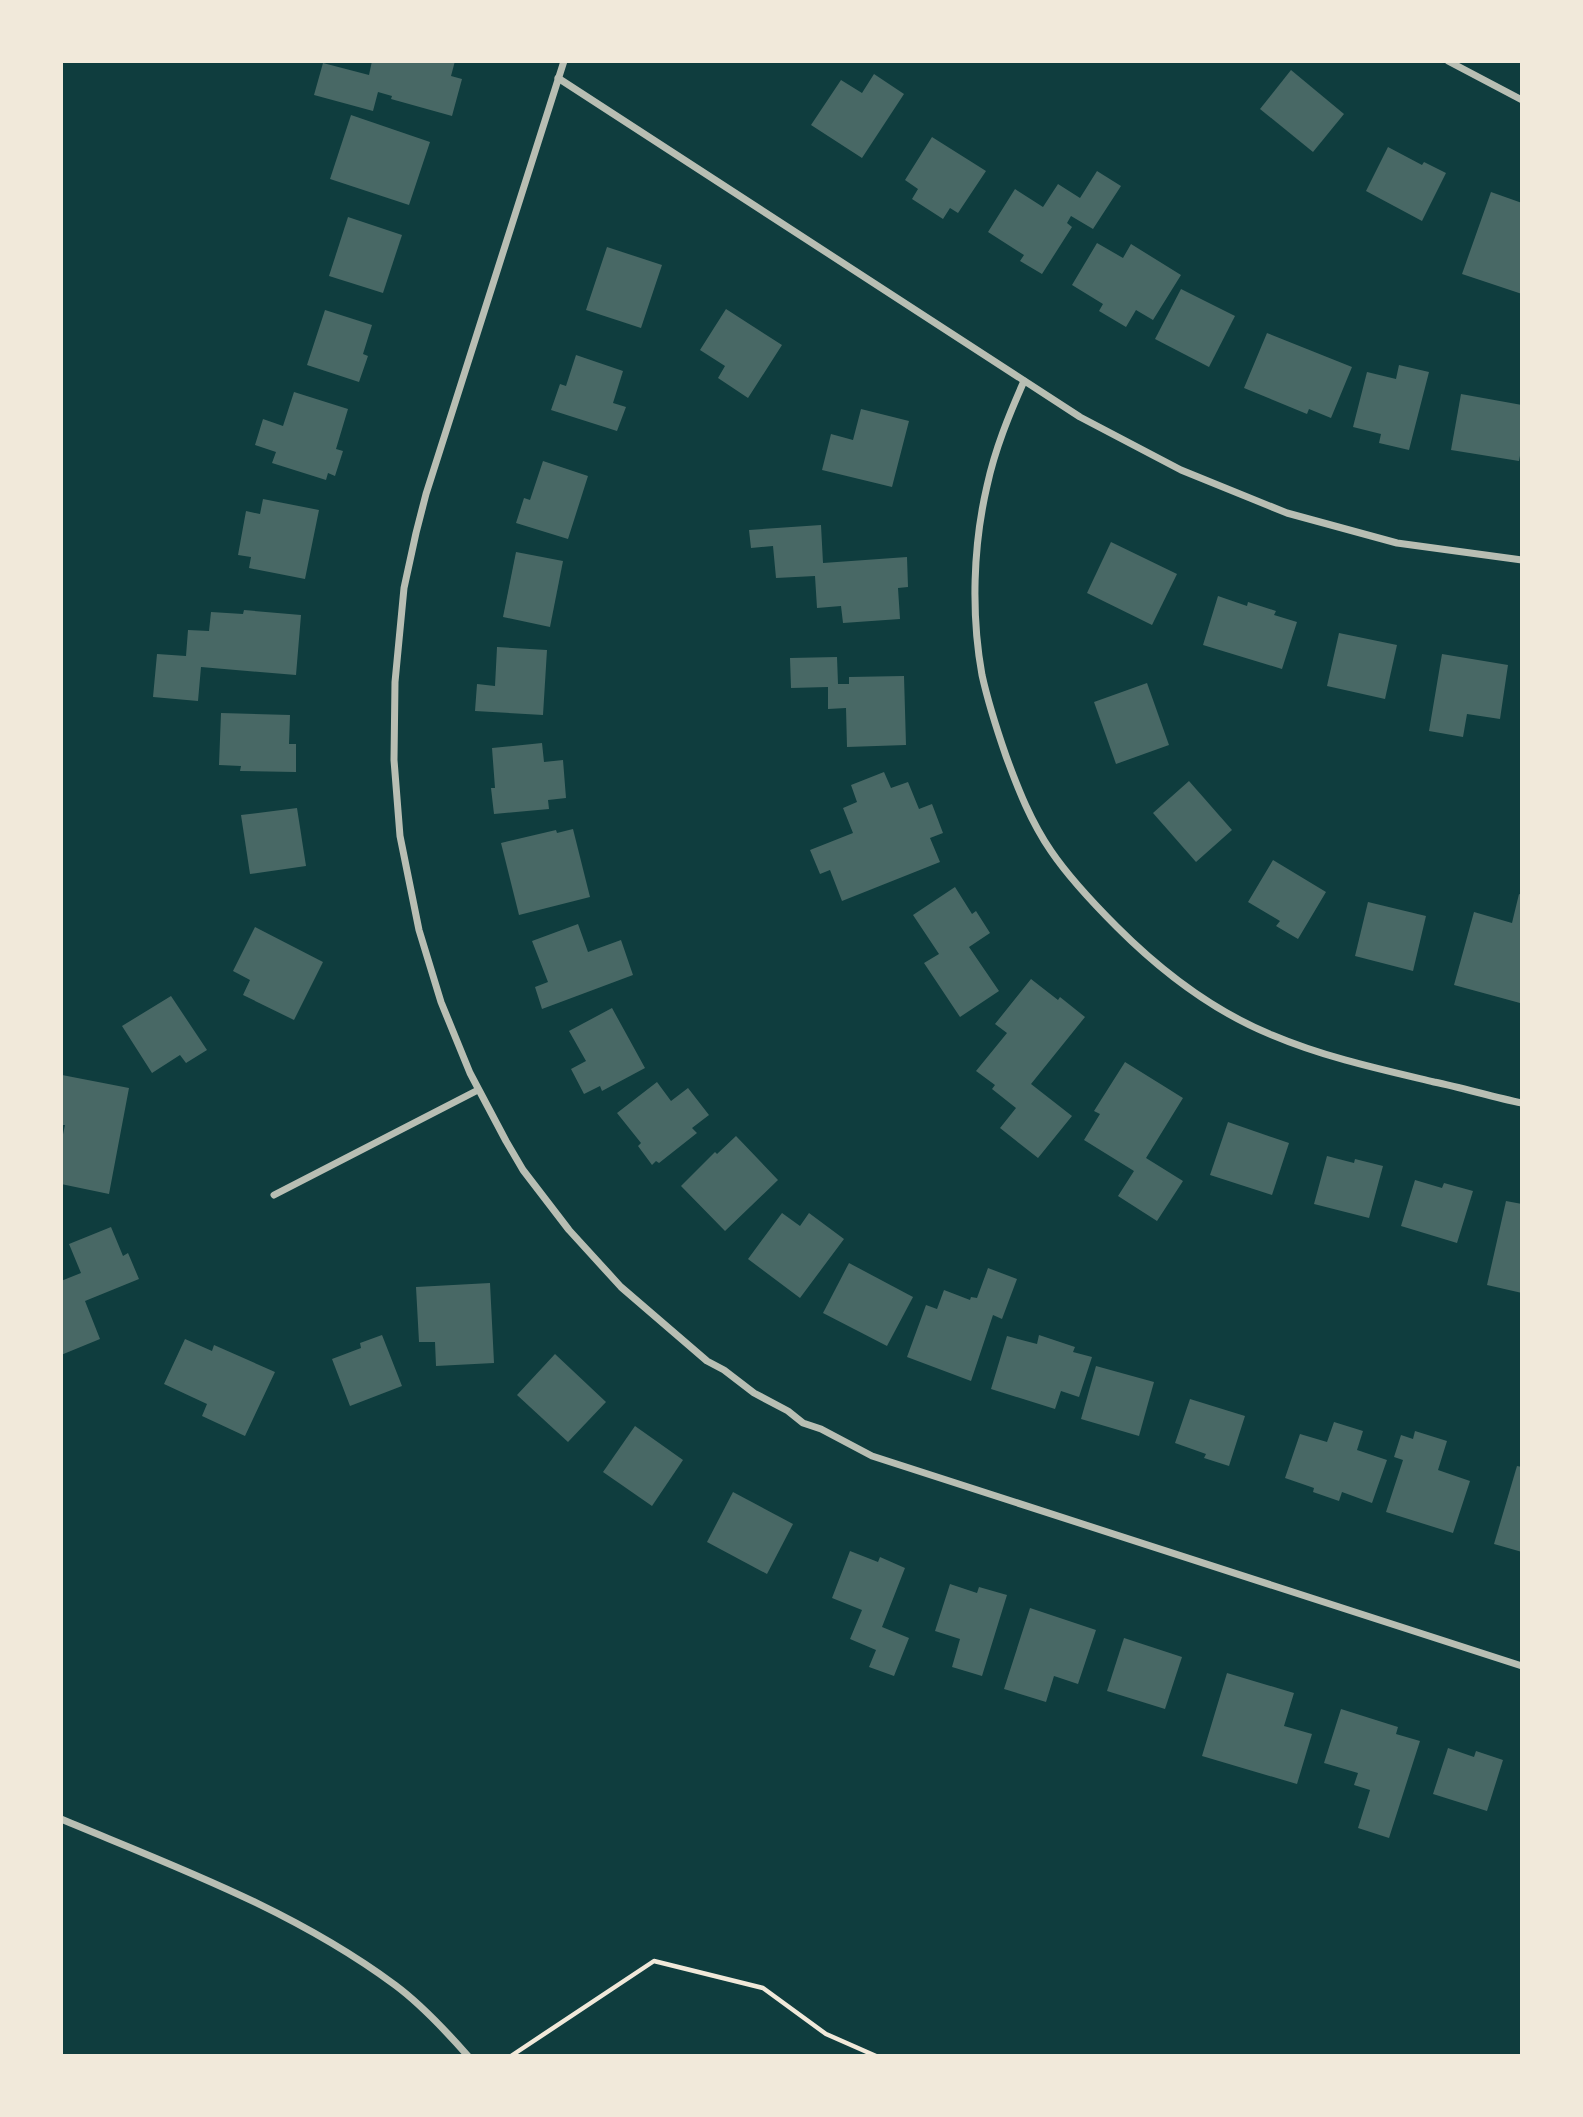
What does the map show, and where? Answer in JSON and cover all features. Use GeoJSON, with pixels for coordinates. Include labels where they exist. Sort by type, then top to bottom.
{"type":"FeatureCollection","features":[{"type":"Feature","properties":{"kind":"street"},"geometry":{"type":"LineString","coordinates":[[564,61],[426,495],[404,588],[397,644],[393,720],[395,779],[406,874],[419,930],[455,1039],[478,1090],[523,1170],[569,1230],[621,1287],[707,1361],[803,1423],[821,1429],[872,1456],[1522,1666]]}},
{"type":"Feature","properties":{"kind":"street"},"geometry":{"type":"LineString","coordinates":[[1448,61],[1522,100]]}},
{"type":"Feature","properties":{"kind":"street"},"geometry":{"type":"LineString","coordinates":[[558,78],[1080,417],[1181,470],[1287,513],[1397,543],[1522,560]]}},
{"type":"Feature","properties":{"kind":"street"},"geometry":{"type":"LineString","coordinates":[[1024,381],[1002,433],[987,486],[978,544],[978,638],[982,675],[997,729],[1016,784],[1051,851],[1085,895],[1138,948],[1184,987],[1217,1008],[1271,1035],[1347,1061],[1522,1102]]}},
{"type":"Feature","properties":{"kind":"street"},"geometry":{"type":"LineString","coordinates":[[274,1195],[478,1090]]}},
{"type":"Feature","properties":{"kind":"street"},"geometry":{"type":"LineString","coordinates":[[61,1819],[243,1896],[318,1934],[397,1986],[447,2032],[468,2056]]}},
{"type":"Feature","properties":{"kind":"path"},"geometry":{"type":"LineString","coordinates":[[511,2056],[654,1961],[763,1988],[827,2034],[876,2056]]}},
{"type":"Feature","properties":{"kind":"building"},"geometry":{"type":"Polygon","coordinates":[[[372,61],[455,61],[451,76],[462,79],[452,116],[391,99],[392,96],[378,92],[373,111],[314,95],[323,63],[369,75],[372,61]]]}},
{"type":"Feature","properties":{"kind":"building"},"geometry":{"type":"Polygon","coordinates":[[[1291,70],[1344,114],[1313,152],[1260,109],[1291,70]]]}},
{"type":"Feature","properties":{"kind":"building"},"geometry":{"type":"Polygon","coordinates":[[[874,74],[904,94],[862,158],[811,125],[841,80],[862,93],[874,74]]]}},
{"type":"Feature","properties":{"kind":"building"},"geometry":{"type":"Polygon","coordinates":[[[351,115],[430,142],[409,205],[330,179],[351,115]]]}},
{"type":"Feature","properties":{"kind":"building"},"geometry":{"type":"Polygon","coordinates":[[[932,137],[986,171],[958,213],[950,208],[943,219],[912,199],[918,189],[905,180],[932,137]]]}},
{"type":"Feature","properties":{"kind":"building"},"geometry":{"type":"Polygon","coordinates":[[[1388,147],[1422,165],[1424,162],[1446,173],[1422,221],[1366,191],[1388,147]]]}},
{"type":"Feature","properties":{"kind":"building"},"geometry":{"type":"Polygon","coordinates":[[[1097,171],[1121,186],[1093,229],[1071,216],[1067,223],[1072,227],[1042,274],[1020,261],[1024,255],[988,232],[1015,189],[1043,207],[1058,184],[1080,198],[1097,171]]]}},
{"type":"Feature","properties":{"kind":"building"},"geometry":{"type":"Polygon","coordinates":[[[1491,192],[1522,203],[1522,294],[1462,274],[1491,192]]]}},
{"type":"Feature","properties":{"kind":"building"},"geometry":{"type":"Polygon","coordinates":[[[348,217],[402,235],[383,293],[329,276],[348,217]]]}},
{"type":"Feature","properties":{"kind":"building"},"geometry":{"type":"Polygon","coordinates":[[[1097,243],[1123,258],[1131,244],[1181,275],[1153,320],[1136,310],[1126,327],[1099,311],[1103,304],[1072,285],[1097,243]]]}},
{"type":"Feature","properties":{"kind":"building"},"geometry":{"type":"Polygon","coordinates":[[[607,247],[662,265],[641,328],[586,310],[607,247]]]}},
{"type":"Feature","properties":{"kind":"building"},"geometry":{"type":"Polygon","coordinates":[[[1181,289],[1235,316],[1209,367],[1155,339],[1181,289]]]}},
{"type":"Feature","properties":{"kind":"building"},"geometry":{"type":"Polygon","coordinates":[[[726,309],[782,345],[748,398],[718,378],[725,366],[700,350],[726,309]]]}},
{"type":"Feature","properties":{"kind":"building"},"geometry":{"type":"Polygon","coordinates":[[[325,310],[372,325],[363,354],[368,356],[359,382],[307,365],[325,310]]]}},
{"type":"Feature","properties":{"kind":"building"},"geometry":{"type":"Polygon","coordinates":[[[1267,333],[1352,367],[1331,418],[1309,409],[1307,414],[1244,388],[1267,333]]]}},
{"type":"Feature","properties":{"kind":"building"},"geometry":{"type":"Polygon","coordinates":[[[576,355],[623,371],[613,403],[626,407],[617,431],[551,410],[560,384],[566,386],[576,355]]]}},
{"type":"Feature","properties":{"kind":"building"},"geometry":{"type":"Polygon","coordinates":[[[1399,365],[1429,372],[1409,450],[1379,443],[1381,434],[1353,427],[1367,372],[1396,379],[1399,365]]]}},
{"type":"Feature","properties":{"kind":"building"},"geometry":{"type":"Polygon","coordinates":[[[294,392],[348,409],[336,449],[343,451],[335,476],[328,473],[326,480],[272,463],[276,452],[255,445],[263,419],[283,426],[294,392]]]}},
{"type":"Feature","properties":{"kind":"building"},"geometry":{"type":"Polygon","coordinates":[[[1461,394],[1522,405],[1522,445],[1519,461],[1451,450],[1461,394]]]}},
{"type":"Feature","properties":{"kind":"building"},"geometry":{"type":"Polygon","coordinates":[[[861,409],[909,421],[892,487],[822,470],[831,434],[853,440],[861,409]]]}},
{"type":"Feature","properties":{"kind":"building"},"geometry":{"type":"Polygon","coordinates":[[[543,461],[588,476],[568,539],[516,523],[524,498],[530,500],[543,461]]]}},
{"type":"Feature","properties":{"kind":"building"},"geometry":{"type":"Polygon","coordinates":[[[263,499],[319,510],[305,579],[249,568],[251,557],[238,555],[246,511],[260,514],[263,499]]]}},
{"type":"Feature","properties":{"kind":"building"},"geometry":{"type":"Polygon","coordinates":[[[821,525],[823,563],[907,557],[908,587],[898,588],[900,619],[843,623],[841,606],[817,608],[815,576],[776,578],[773,546],[751,548],[749,530],[821,525]]]}},
{"type":"Feature","properties":{"kind":"building"},"geometry":{"type":"Polygon","coordinates":[[[1111,542],[1177,574],[1152,625],[1087,593],[1111,542]]]}},
{"type":"Feature","properties":{"kind":"building"},"geometry":{"type":"Polygon","coordinates":[[[516,552],[563,561],[550,627],[503,617],[516,552]]]}},
{"type":"Feature","properties":{"kind":"building"},"geometry":{"type":"Polygon","coordinates":[[[1218,596],[1247,606],[1248,602],[1276,611],[1274,615],[1297,622],[1282,669],[1203,645],[1218,596]]]}},
{"type":"Feature","properties":{"kind":"building"},"geometry":{"type":"Polygon","coordinates":[[[244,610],[301,615],[296,675],[201,667],[198,701],[153,697],[157,654],[186,656],[188,630],[209,631],[211,612],[243,614],[244,610]]]}},
{"type":"Feature","properties":{"kind":"building"},"geometry":{"type":"Polygon","coordinates":[[[1339,633],[1397,645],[1385,699],[1327,686],[1339,633]]]}},
{"type":"Feature","properties":{"kind":"building"},"geometry":{"type":"Polygon","coordinates":[[[497,647],[547,650],[543,715],[475,711],[477,684],[495,686],[497,647]]]}},
{"type":"Feature","properties":{"kind":"building"},"geometry":{"type":"Polygon","coordinates":[[[1442,654],[1508,665],[1500,719],[1467,714],[1463,737],[1429,731],[1442,654]]]}},
{"type":"Feature","properties":{"kind":"building"},"geometry":{"type":"Polygon","coordinates":[[[837,657],[838,684],[849,684],[849,677],[904,676],[906,745],[847,747],[846,708],[828,709],[828,687],[791,688],[790,658],[837,657]]]}},
{"type":"Feature","properties":{"kind":"building"},"geometry":{"type":"Polygon","coordinates":[[[1147,683],[1169,745],[1116,764],[1094,702],[1147,683]]]}},
{"type":"Feature","properties":{"kind":"building"},"geometry":{"type":"Polygon","coordinates":[[[221,713],[290,715],[289,744],[296,744],[296,772],[240,771],[241,766],[219,765],[221,713]]]}},
{"type":"Feature","properties":{"kind":"building"},"geometry":{"type":"Polygon","coordinates":[[[542,743],[544,762],[563,760],[566,798],[548,800],[549,809],[494,814],[491,788],[495,788],[492,748],[542,743]]]}},
{"type":"Feature","properties":{"kind":"building"},"geometry":{"type":"Polygon","coordinates":[[[884,772],[891,788],[908,782],[919,809],[932,804],[943,833],[930,838],[940,862],[842,901],[830,870],[820,874],[810,850],[853,833],[843,808],[857,802],[851,785],[884,772]]]}},
{"type":"Feature","properties":{"kind":"building"},"geometry":{"type":"Polygon","coordinates":[[[1189,781],[1232,830],[1196,862],[1153,813],[1189,781]]]}},
{"type":"Feature","properties":{"kind":"building"},"geometry":{"type":"Polygon","coordinates":[[[297,808],[306,866],[250,874],[241,815],[297,808]]]}},
{"type":"Feature","properties":{"kind":"building"},"geometry":{"type":"Polygon","coordinates":[[[573,829],[590,897],[519,915],[501,843],[556,830],[557,833],[573,829]]]}},
{"type":"Feature","properties":{"kind":"building"},"geometry":{"type":"Polygon","coordinates":[[[1273,860],[1326,892],[1298,939],[1276,926],[1280,921],[1248,902],[1273,860]]]}},
{"type":"Feature","properties":{"kind":"building"},"geometry":{"type":"Polygon","coordinates":[[[955,887],[972,914],[976,911],[990,933],[969,947],[999,991],[960,1017],[924,963],[939,954],[913,915],[955,887]]]}},
{"type":"Feature","properties":{"kind":"building"},"geometry":{"type":"Polygon","coordinates":[[[1519,894],[1522,895],[1520,1003],[1454,985],[1474,912],[1512,923],[1519,894]]]}},
{"type":"Feature","properties":{"kind":"building"},"geometry":{"type":"Polygon","coordinates":[[[1368,902],[1426,916],[1413,971],[1355,956],[1368,902]]]}},
{"type":"Feature","properties":{"kind":"building"},"geometry":{"type":"Polygon","coordinates":[[[578,924],[588,952],[621,940],[633,975],[542,1009],[535,987],[548,982],[532,941],[578,924]]]}},
{"type":"Feature","properties":{"kind":"building"},"geometry":{"type":"Polygon","coordinates":[[[255,927],[323,962],[294,1020],[243,995],[250,980],[233,971],[255,927]]]}},
{"type":"Feature","properties":{"kind":"building"},"geometry":{"type":"Polygon","coordinates":[[[1031,979],[1085,1017],[1031,1084],[1072,1116],[1038,1158],[1000,1128],[1016,1108],[992,1089],[995,1085],[976,1071],[1007,1033],[995,1024],[1031,979]]]}},
{"type":"Feature","properties":{"kind":"building"},"geometry":{"type":"Polygon","coordinates":[[[171,996],[207,1050],[186,1063],[180,1055],[152,1073],[122,1026],[171,996]]]}},
{"type":"Feature","properties":{"kind":"building"},"geometry":{"type":"Polygon","coordinates":[[[612,1008],[645,1068],[602,1091],[600,1086],[584,1094],[571,1069],[586,1061],[569,1031],[612,1008]]]}},
{"type":"Feature","properties":{"kind":"building"},"geometry":{"type":"Polygon","coordinates":[[[1125,1062],[1183,1098],[1146,1158],[1183,1181],[1157,1221],[1118,1196],[1134,1171],[1084,1140],[1100,1114],[1094,1111],[1125,1062]]]}},
{"type":"Feature","properties":{"kind":"building"},"geometry":{"type":"Polygon","coordinates":[[[62,1075],[129,1088],[109,1194],[61,1184],[61,1144],[65,1125],[61,1125],[62,1075]]]}},
{"type":"Feature","properties":{"kind":"building"},"geometry":{"type":"Polygon","coordinates":[[[657,1082],[671,1101],[688,1088],[709,1115],[692,1128],[697,1133],[659,1163],[656,1161],[652,1165],[638,1146],[641,1143],[617,1113],[657,1082]]]}},
{"type":"Feature","properties":{"kind":"building"},"geometry":{"type":"Polygon","coordinates":[[[1228,1122],[1289,1143],[1272,1195],[1210,1175],[1228,1122]]]}},
{"type":"Feature","properties":{"kind":"building"},"geometry":{"type":"Polygon","coordinates":[[[736,1136],[778,1180],[725,1231],[681,1186],[715,1152],[717,1154],[736,1136]]]}},
{"type":"Feature","properties":{"kind":"building"},"geometry":{"type":"Polygon","coordinates":[[[1327,1156],[1354,1163],[1355,1159],[1383,1166],[1369,1218],[1314,1204],[1327,1156]]]}},
{"type":"Feature","properties":{"kind":"building"},"geometry":{"type":"Polygon","coordinates":[[[1415,1180],[1442,1188],[1444,1183],[1473,1191],[1457,1243],[1401,1226],[1415,1180]]]}},
{"type":"Feature","properties":{"kind":"building"},"geometry":{"type":"Polygon","coordinates":[[[1506,1201],[1522,1204],[1522,1293],[1487,1285],[1506,1201]]]}},
{"type":"Feature","properties":{"kind":"building"},"geometry":{"type":"Polygon","coordinates":[[[782,1213],[800,1226],[809,1213],[844,1239],[800,1298],[748,1259],[782,1213]]]}},
{"type":"Feature","properties":{"kind":"building"},"geometry":{"type":"Polygon","coordinates":[[[111,1227],[123,1256],[128,1253],[139,1279],[85,1301],[100,1339],[61,1355],[61,1281],[81,1273],[69,1244],[111,1227]]]}},
{"type":"Feature","properties":{"kind":"building"},"geometry":{"type":"Polygon","coordinates":[[[849,1263],[913,1297],[887,1346],[823,1313],[849,1263]]]}},
{"type":"Feature","properties":{"kind":"building"},"geometry":{"type":"Polygon","coordinates":[[[988,1268],[1017,1279],[1002,1319],[993,1315],[971,1381],[907,1357],[926,1305],[937,1309],[944,1290],[970,1300],[971,1297],[977,1298],[988,1268]]]}},
{"type":"Feature","properties":{"kind":"building"},"geometry":{"type":"Polygon","coordinates":[[[490,1283],[494,1363],[436,1366],[435,1342],[419,1342],[416,1287],[490,1283]]]}},
{"type":"Feature","properties":{"kind":"building"},"geometry":{"type":"Polygon","coordinates":[[[382,1335],[402,1386],[350,1406],[332,1359],[361,1348],[360,1343],[382,1335]]]}},
{"type":"Feature","properties":{"kind":"building"},"geometry":{"type":"Polygon","coordinates":[[[1039,1335],[1075,1347],[1073,1352],[1092,1357],[1079,1397],[1061,1391],[1055,1409],[991,1389],[1007,1336],[1037,1344],[1039,1335]]]}},
{"type":"Feature","properties":{"kind":"building"},"geometry":{"type":"Polygon","coordinates":[[[185,1339],[212,1351],[214,1345],[275,1372],[245,1436],[202,1416],[207,1404],[164,1384],[185,1339]]]}},
{"type":"Feature","properties":{"kind":"building"},"geometry":{"type":"Polygon","coordinates":[[[555,1354],[606,1402],[568,1442],[517,1395],[555,1354]]]}},
{"type":"Feature","properties":{"kind":"building"},"geometry":{"type":"Polygon","coordinates":[[[1096,1366],[1154,1382],[1139,1436],[1081,1419],[1096,1366]]]}},
{"type":"Feature","properties":{"kind":"building"},"geometry":{"type":"Polygon","coordinates":[[[1190,1399],[1245,1416],[1229,1466],[1204,1458],[1206,1454],[1175,1443],[1190,1399]]]}},
{"type":"Feature","properties":{"kind":"building"},"geometry":{"type":"Polygon","coordinates":[[[1334,1422],[1363,1431],[1357,1450],[1387,1460],[1372,1503],[1342,1492],[1339,1501],[1313,1492],[1314,1488],[1285,1478],[1300,1434],[1327,1442],[1334,1422]]]}},
{"type":"Feature","properties":{"kind":"building"},"geometry":{"type":"Polygon","coordinates":[[[635,1426],[683,1460],[652,1506],[603,1472],[635,1426]]]}},
{"type":"Feature","properties":{"kind":"building"},"geometry":{"type":"Polygon","coordinates":[[[1415,1431],[1447,1441],[1438,1470],[1470,1481],[1453,1533],[1386,1512],[1403,1460],[1394,1457],[1401,1435],[1413,1439],[1415,1431]]]}},
{"type":"Feature","properties":{"kind":"building"},"geometry":{"type":"Polygon","coordinates":[[[1517,1466],[1522,1467],[1522,1552],[1494,1544],[1517,1466]]]}},
{"type":"Feature","properties":{"kind":"building"},"geometry":{"type":"Polygon","coordinates":[[[733,1492],[793,1524],[767,1574],[707,1542],[733,1492]]]}},
{"type":"Feature","properties":{"kind":"building"},"geometry":{"type":"Polygon","coordinates":[[[850,1551],[878,1562],[880,1557],[905,1568],[882,1627],[909,1638],[894,1676],[869,1667],[876,1650],[850,1639],[862,1610],[832,1598],[850,1551]]]}},
{"type":"Feature","properties":{"kind":"building"},"geometry":{"type":"Polygon","coordinates":[[[950,1584],[977,1593],[979,1587],[1007,1595],[982,1676],[952,1667],[960,1639],[935,1631],[950,1584]]]}},
{"type":"Feature","properties":{"kind":"building"},"geometry":{"type":"Polygon","coordinates":[[[1030,1608],[1096,1630],[1078,1684],[1054,1676],[1046,1702],[1004,1689],[1030,1608]]]}},
{"type":"Feature","properties":{"kind":"building"},"geometry":{"type":"Polygon","coordinates":[[[1124,1638],[1182,1657],[1165,1709],[1107,1691],[1124,1638]]]}},
{"type":"Feature","properties":{"kind":"building"},"geometry":{"type":"Polygon","coordinates":[[[1227,1673],[1294,1693],[1284,1726],[1312,1734],[1297,1784],[1202,1756],[1227,1673]]]}},
{"type":"Feature","properties":{"kind":"building"},"geometry":{"type":"Polygon","coordinates":[[[1341,1709],[1398,1727],[1396,1734],[1420,1741],[1389,1838],[1358,1828],[1370,1790],[1354,1785],[1358,1773],[1324,1763],[1341,1709]]]}},
{"type":"Feature","properties":{"kind":"building"},"geometry":{"type":"Polygon","coordinates":[[[1448,1748],[1474,1757],[1476,1751],[1503,1760],[1487,1811],[1433,1794],[1448,1748]]]}}]}
